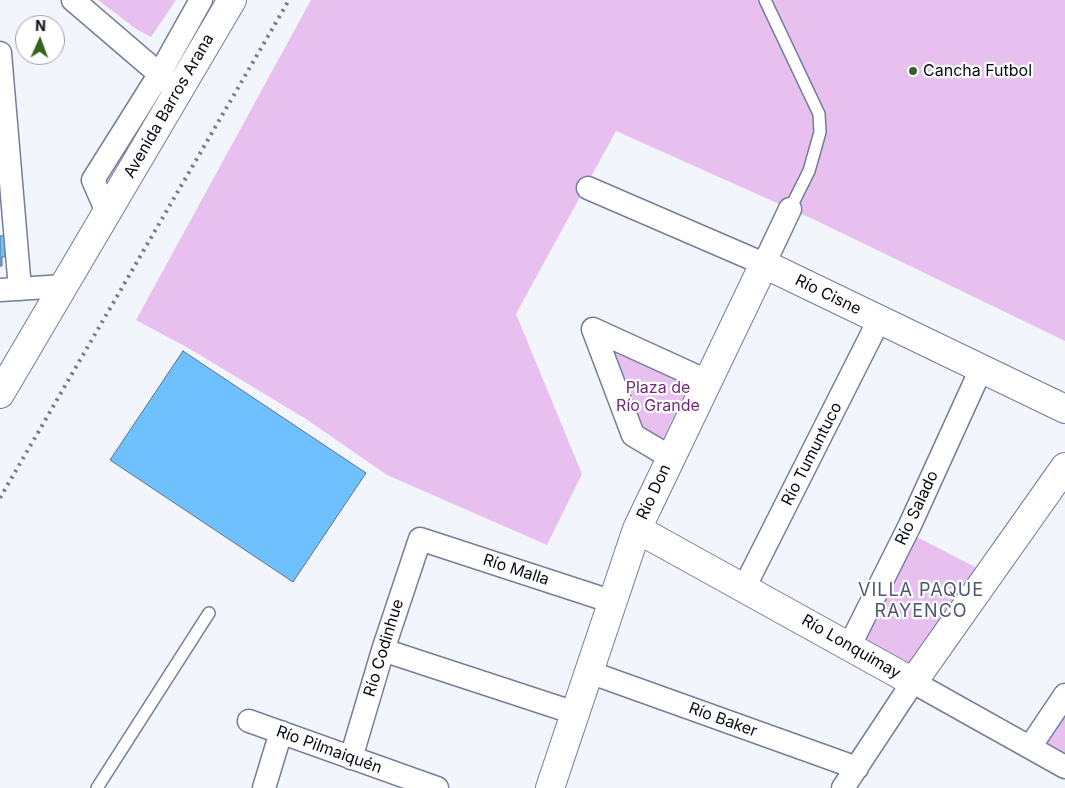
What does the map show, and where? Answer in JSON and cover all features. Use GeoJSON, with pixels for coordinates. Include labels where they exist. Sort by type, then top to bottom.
{"type":"FeatureCollection","features":[{"type":"Feature","properties":{"kind":"street"},"geometry":{"type":"LineString","coordinates":[[73,0],[169,83]]}},
{"type":"Feature","properties":{"kind":"street","name":"Avenida Barros Arana"},"geometry":{"type":"LineString","coordinates":[[0,394],[107,212],[169,83],[200,0]]}},
{"type":"Feature","properties":{"kind":"street","name":"Avenida Barros Arana"},"geometry":{"type":"LineString","coordinates":[[169,83],[232,0]]}},
{"type":"Feature","properties":{"kind":"street"},"geometry":{"type":"LineString","coordinates":[[0,53],[10,289],[64,286]]}},
{"type":"Feature","properties":{"kind":"street","name":"Río Cisne"},"geometry":{"type":"LineString","coordinates":[[588,188],[764,264],[1065,409]]}},
{"type":"Feature","properties":{"kind":"street","name":"Río Don"},"geometry":{"type":"LineString","coordinates":[[553,787],[575,713],[637,529],[790,209]]}},
{"type":"Feature","properties":{"kind":"street","name":"Río Tumuntuco"},"geometry":{"type":"LineString","coordinates":[[744,588],[879,320]]}},
{"type":"Feature","properties":{"kind":"street"},"geometry":{"type":"LineString","coordinates":[[670,457],[633,435],[593,329],[707,381]]}},
{"type":"Feature","properties":{"kind":"street","name":"Río Salado"},"geometry":{"type":"LineString","coordinates":[[850,646],[910,525],[981,369]]}},
{"type":"Feature","properties":{"kind":"street"},"geometry":{"type":"LineString","coordinates":[[851,782],[913,682],[1065,467]]}},
{"type":"Feature","properties":{"kind":"street","name":"Río Lonquimay"},"geometry":{"type":"LineString","coordinates":[[637,529],[1065,767]]}},
{"type":"Feature","properties":{"kind":"street","name":"Río Malla"},"geometry":{"type":"LineString","coordinates":[[420,539],[613,602]]}},
{"type":"Feature","properties":{"kind":"street","name":"Río Codinhue"},"geometry":{"type":"LineString","coordinates":[[351,758],[383,650],[420,539]]}},
{"type":"Feature","properties":{"kind":"street"},"geometry":{"type":"LineString","coordinates":[[383,650],[575,713]]}},
{"type":"Feature","properties":{"kind":"street","name":"Río Baker"},"geometry":{"type":"LineString","coordinates":[[589,672],[851,782]]}},
{"type":"Feature","properties":{"kind":"street"},"geometry":{"type":"LineString","coordinates":[[1030,747],[1065,694]]}},
{"type":"Feature","properties":{"kind":"street","name":"Río Pilmaiquén"},"geometry":{"type":"LineString","coordinates":[[249,721],[437,788]]}},
{"type":"Feature","properties":{"kind":"street"},"geometry":{"type":"LineString","coordinates":[[264,788],[281,732]]}},
{"type":"Feature","properties":{"kind":"lane"},"geometry":{"type":"LineString","coordinates":[[764,0],[819,114],[820,132],[809,170],[790,209]]}},
{"type":"Feature","properties":{"kind":"lane"},"geometry":{"type":"LineString","coordinates":[[97,788],[209,613]]}},
{"type":"Feature","properties":{"kind":"green space"},"geometry":{"type":"Polygon","coordinates":[[[98,0],[176,0],[151,37],[136,29],[98,0]]]}},
{"type":"Feature","properties":{"kind":"green space"},"geometry":{"type":"Polygon","coordinates":[[[311,0],[1065,0],[1065,341],[815,220],[616,131],[516,314],[582,474],[547,545],[387,475],[306,419],[190,349],[136,320],[311,0]]]}},
{"type":"Feature","properties":{"kind":"green space","name":"Plaza de Río Grande"},"geometry":{"type":"Polygon","coordinates":[[[609,346],[695,385],[667,445],[641,429],[609,346]]]}},
{"type":"Feature","properties":{"kind":"green space","name":"VILLA PAQUE RAYENCO"},"geometry":{"type":"Polygon","coordinates":[[[913,535],[981,570],[908,670],[860,643],[913,535]]]}},
{"type":"Feature","properties":{"kind":"green space"},"geometry":{"type":"Polygon","coordinates":[[[1065,716],[1065,753],[1047,743],[1065,716]]]}},
{"type":"Feature","properties":{"kind":"building"},"geometry":{"type":"Polygon","coordinates":[[[10,235],[11,256],[2,257],[2,266],[0,266],[0,236],[10,235]]]}},
{"type":"Feature","properties":{"kind":"building"},"geometry":{"type":"Polygon","coordinates":[[[183,351],[366,473],[293,582],[110,460],[183,351]]]}},
{"type":"Feature","properties":{"kind":"railway"},"geometry":{"type":"LineString","coordinates":[[0,498],[289,0]]}},
{"type":"Feature","properties":{"kind":"place","name":"Cancha Futbol"},"geometry":{"type":"Point","coordinates":[913,71]}},
{"type":"Feature","properties":{"kind":"district","name":"VILLA PAQUE RAYENCO"},"geometry":{"type":"Point","coordinates":[921,601]}}]}
